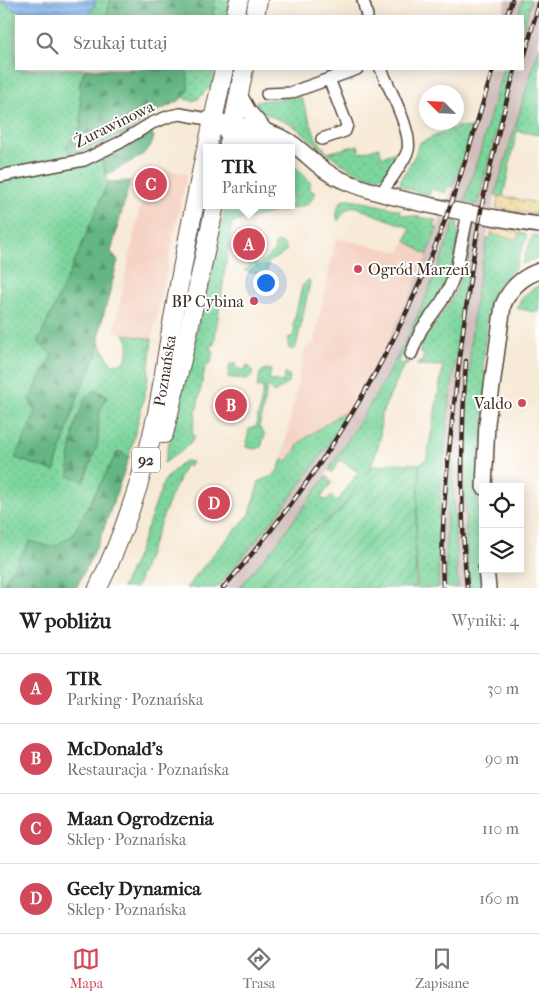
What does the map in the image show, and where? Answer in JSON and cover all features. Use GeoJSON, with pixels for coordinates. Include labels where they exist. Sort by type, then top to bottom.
{"type":"FeatureCollection","features":[{"type":"Feature","properties":{"kind":"main road"},"geometry":{"type":"LineString","coordinates":[[235,15],[239,0]]}},
{"type":"Feature","properties":{"kind":"main road"},"geometry":{"type":"LineString","coordinates":[[255,15],[258,0]]}},
{"type":"Feature","properties":{"kind":"main road","name":"Poznańska"},"geometry":{"type":"LineString","coordinates":[[208,144],[224,70]]}},
{"type":"Feature","properties":{"kind":"main road"},"geometry":{"type":"LineString","coordinates":[[230,136],[244,70]]}},
{"type":"Feature","properties":{"kind":"main road","name":"Poznańska"},"geometry":{"type":"LineString","coordinates":[[98,588],[116,550],[147,455],[157,413],[186,245],[203,166]]}},
{"type":"Feature","properties":{"kind":"main road","name":"Poznańska"},"geometry":{"type":"LineString","coordinates":[[111,588],[129,549],[155,469],[186,343],[215,209]]}},
{"type":"Feature","properties":{"kind":"street"},"geometry":{"type":"LineString","coordinates":[[363,0],[367,15]]}},
{"type":"Feature","properties":{"kind":"street"},"geometry":{"type":"LineString","coordinates":[[267,94],[290,93],[354,70]]}},
{"type":"Feature","properties":{"kind":"street"},"geometry":{"type":"LineString","coordinates":[[381,70],[406,128],[409,140],[404,158],[381,193]]}},
{"type":"Feature","properties":{"kind":"street"},"geometry":{"type":"LineString","coordinates":[[322,139],[347,129],[330,79]]}},
{"type":"Feature","properties":{"kind":"street"},"geometry":{"type":"LineString","coordinates":[[239,95],[248,111],[266,132]]}},
{"type":"Feature","properties":{"kind":"street","name":"Żurawinowa"},"geometry":{"type":"LineString","coordinates":[[0,176],[84,160],[119,144],[152,124],[170,116],[180,114],[213,120]]}},
{"type":"Feature","properties":{"kind":"street"},"geometry":{"type":"LineString","coordinates":[[213,120],[230,136],[266,144]]}},
{"type":"Feature","properties":{"kind":"street"},"geometry":{"type":"LineString","coordinates":[[230,136],[266,132],[283,138],[290,144]]}},
{"type":"Feature","properties":{"kind":"street"},"geometry":{"type":"LineString","coordinates":[[296,150],[330,175],[381,193],[425,204],[539,225]]}},
{"type":"Feature","properties":{"kind":"street"},"geometry":{"type":"LineString","coordinates":[[411,354],[422,330],[442,302],[450,286],[456,271],[468,212]]}},
{"type":"Feature","properties":{"kind":"street"},"geometry":{"type":"LineString","coordinates":[[484,483],[487,423],[503,305],[513,288],[525,278],[539,272]]}},
{"type":"Feature","properties":{"kind":"street"},"geometry":{"type":"LineString","coordinates":[[486,573],[488,588]]}},
{"type":"Feature","properties":{"kind":"shaded area"},"geometry":{"type":"Polygon","coordinates":[[[506,0],[522,0],[517,15],[502,15],[506,0]]]}},
{"type":"Feature","properties":{"kind":"shaded area"},"geometry":{"type":"Polygon","coordinates":[[[531,0],[539,0],[539,46],[495,195],[476,296],[466,416],[465,491],[470,588],[458,588],[452,456],[446,533],[447,588],[438,588],[438,534],[441,484],[449,405],[473,224],[513,70],[524,70],[524,28],[531,0]]]}},
{"type":"Feature","properties":{"kind":"shaded area"},"geometry":{"type":"Polygon","coordinates":[[[488,70],[503,70],[464,202],[455,220],[422,307],[391,368],[326,474],[328,475],[327,477],[277,543],[239,588],[216,588],[267,528],[306,476],[344,418],[379,359],[427,255],[467,148],[488,70]]]}},
{"type":"Feature","properties":{"kind":"shaded area"},"geometry":{"type":"Polygon","coordinates":[[[160,168],[187,174],[152,339],[114,332],[147,172],[158,174],[160,168]]]}},
{"type":"Feature","properties":{"kind":"shaded area"},"geometry":{"type":"Polygon","coordinates":[[[336,238],[400,252],[406,241],[427,255],[379,359],[347,414],[340,414],[300,442],[288,461],[282,459],[305,348],[314,343],[336,238]]]}},
{"type":"Feature","properties":{"kind":"green space"},"geometry":{"type":"Polygon","coordinates":[[[0,0],[28,15],[15,15],[15,70],[86,70],[80,82],[81,127],[65,147],[74,155],[45,165],[0,173],[0,0]]]}},
{"type":"Feature","properties":{"kind":"green space"},"geometry":{"type":"Polygon","coordinates":[[[96,0],[110,0],[107,15],[87,15],[93,9],[96,0]]]}},
{"type":"Feature","properties":{"kind":"green space"},"geometry":{"type":"Polygon","coordinates":[[[110,0],[215,0],[213,15],[107,15],[110,0]]]}},
{"type":"Feature","properties":{"kind":"green space"},"geometry":{"type":"Polygon","coordinates":[[[215,0],[230,0],[226,15],[213,15],[215,0]]]}},
{"type":"Feature","properties":{"kind":"green space"},"geometry":{"type":"Polygon","coordinates":[[[522,0],[531,0],[524,28],[524,15],[518,15],[522,0]]]}},
{"type":"Feature","properties":{"kind":"green space"},"geometry":{"type":"Polygon","coordinates":[[[539,46],[539,135],[517,131],[503,197],[495,195],[539,46]]]}},
{"type":"Feature","properties":{"kind":"green space"},"geometry":{"type":"Polygon","coordinates":[[[86,70],[184,70],[188,73],[188,91],[179,101],[156,112],[128,132],[74,155],[65,147],[81,127],[80,82],[86,70]]]}},
{"type":"Feature","properties":{"kind":"green space"},"geometry":{"type":"Polygon","coordinates":[[[184,70],[215,70],[211,87],[198,99],[192,101],[183,98],[188,91],[188,73],[184,70]]]}},
{"type":"Feature","properties":{"kind":"green space"},"geometry":{"type":"Polygon","coordinates":[[[503,70],[513,70],[477,205],[464,202],[503,70]]]}},
{"type":"Feature","properties":{"kind":"green space"},"geometry":{"type":"Polygon","coordinates":[[[301,97],[316,138],[326,152],[292,125],[264,113],[257,106],[256,101],[301,97]]]}},
{"type":"Feature","properties":{"kind":"green space"},"geometry":{"type":"Polygon","coordinates":[[[149,128],[154,137],[151,146],[141,156],[106,175],[101,158],[149,128]]]}},
{"type":"Feature","properties":{"kind":"green space"},"geometry":{"type":"Polygon","coordinates":[[[472,128],[467,148],[452,187],[448,186],[445,193],[431,189],[429,196],[403,187],[400,184],[419,143],[449,130],[472,128]]]}},
{"type":"Feature","properties":{"kind":"green space"},"geometry":{"type":"Polygon","coordinates":[[[358,145],[360,153],[379,147],[382,157],[401,150],[389,171],[377,177],[364,175],[351,169],[327,153],[358,145]]]}},
{"type":"Feature","properties":{"kind":"green space"},"geometry":{"type":"Polygon","coordinates":[[[101,158],[108,182],[78,254],[52,356],[29,400],[36,412],[16,458],[54,471],[78,396],[97,354],[99,342],[111,364],[124,363],[127,355],[128,341],[124,334],[152,339],[147,385],[129,457],[118,451],[72,537],[52,547],[0,588],[0,181],[101,158]],[[107,396],[75,425],[70,454],[69,476],[84,480],[99,414],[107,396]]]}},
{"type":"Feature","properties":{"kind":"green space"},"geometry":{"type":"Polygon","coordinates":[[[295,166],[310,182],[311,191],[316,193],[309,203],[295,208],[295,166]]]}},
{"type":"Feature","properties":{"kind":"green space"},"geometry":{"type":"Polygon","coordinates":[[[130,181],[111,252],[118,260],[101,325],[97,354],[78,396],[54,471],[15,458],[36,412],[29,400],[52,356],[38,342],[108,182],[130,181]]]}},
{"type":"Feature","properties":{"kind":"green space"},"geometry":{"type":"Polygon","coordinates":[[[346,199],[400,210],[400,214],[436,220],[434,227],[437,228],[427,255],[406,241],[410,228],[358,208],[351,207],[345,211],[338,221],[338,208],[342,200],[346,199]]]}},
{"type":"Feature","properties":{"kind":"green space"},"geometry":{"type":"Polygon","coordinates":[[[225,209],[253,209],[255,213],[265,210],[289,209],[232,222],[214,345],[211,345],[210,350],[213,350],[211,363],[207,364],[205,368],[192,433],[195,437],[183,450],[164,463],[206,296],[225,209]]]}},
{"type":"Feature","properties":{"kind":"green space"},"geometry":{"type":"Polygon","coordinates":[[[455,220],[458,222],[457,230],[460,231],[450,279],[409,348],[398,362],[403,365],[406,360],[408,365],[404,365],[381,415],[380,440],[371,467],[340,511],[304,537],[259,588],[239,588],[277,543],[325,478],[329,478],[328,480],[332,482],[321,498],[328,500],[330,496],[338,501],[358,472],[340,460],[332,472],[329,470],[401,350],[426,296],[455,220]]]}},
{"type":"Feature","properties":{"kind":"green space"},"geometry":{"type":"Polygon","coordinates":[[[473,223],[449,405],[441,484],[438,534],[438,588],[418,588],[415,546],[420,464],[427,458],[443,366],[417,365],[418,362],[422,362],[424,355],[419,352],[423,344],[455,292],[463,268],[473,223]]]}},
{"type":"Feature","properties":{"kind":"green space"},"geometry":{"type":"Polygon","coordinates":[[[519,233],[525,234],[527,237],[515,268],[498,285],[488,308],[483,365],[485,366],[484,374],[489,374],[479,483],[479,573],[483,573],[484,588],[470,588],[465,510],[465,457],[473,315],[487,238],[490,239],[491,234],[517,239],[519,233]]]}},
{"type":"Feature","properties":{"kind":"green space"},"geometry":{"type":"Polygon","coordinates":[[[534,235],[539,236],[539,257],[522,264],[531,239],[534,235]]]}},
{"type":"Feature","properties":{"kind":"green space"},"geometry":{"type":"Polygon","coordinates":[[[277,242],[283,244],[287,249],[281,255],[269,261],[266,275],[244,271],[255,260],[257,266],[274,252],[277,242]]]}},
{"type":"Feature","properties":{"kind":"green space"},"geometry":{"type":"Polygon","coordinates":[[[308,280],[310,283],[296,347],[289,349],[289,337],[293,337],[295,327],[293,326],[302,286],[308,280]]]}},
{"type":"Feature","properties":{"kind":"green space"},"geometry":{"type":"Polygon","coordinates":[[[539,285],[539,313],[516,308],[526,295],[539,285]]]}},
{"type":"Feature","properties":{"kind":"green space"},"geometry":{"type":"Polygon","coordinates":[[[236,363],[235,368],[245,370],[247,365],[249,366],[253,372],[251,377],[246,380],[228,377],[230,364],[236,363]]]}},
{"type":"Feature","properties":{"kind":"green space"},"geometry":{"type":"Polygon","coordinates":[[[265,369],[271,370],[269,380],[283,382],[285,373],[290,378],[288,383],[274,393],[268,385],[259,427],[265,435],[261,447],[255,449],[246,447],[249,429],[256,427],[264,387],[257,388],[260,373],[265,369]]]}},
{"type":"Feature","properties":{"kind":"green space"},"geometry":{"type":"Polygon","coordinates":[[[96,390],[107,395],[99,414],[98,443],[84,481],[69,476],[70,454],[75,425],[86,396],[96,390]]]}},
{"type":"Feature","properties":{"kind":"green space"},"geometry":{"type":"Polygon","coordinates":[[[340,414],[347,414],[318,459],[271,523],[220,584],[216,588],[186,588],[216,551],[250,514],[259,481],[275,474],[282,459],[288,461],[300,442],[340,414]]]}},
{"type":"Feature","properties":{"kind":"green space"},"geometry":{"type":"Polygon","coordinates":[[[453,449],[453,491],[458,588],[447,588],[447,518],[453,449]]]}},
{"type":"Feature","properties":{"kind":"green space"},"geometry":{"type":"Polygon","coordinates":[[[118,451],[129,457],[100,540],[76,588],[0,588],[30,541],[52,547],[72,536],[118,451]]]}},
{"type":"Feature","properties":{"kind":"green space"},"geometry":{"type":"Polygon","coordinates":[[[185,461],[192,462],[189,467],[185,465],[165,511],[136,588],[122,588],[137,556],[164,481],[185,461]]]}},
{"type":"Feature","properties":{"kind":"green space"},"geometry":{"type":"Polygon","coordinates":[[[393,463],[420,464],[415,546],[416,588],[259,588],[304,537],[340,511],[371,467],[393,463]]]}},
{"type":"Feature","properties":{"kind":"sand"},"geometry":{"type":"Polygon","coordinates":[[[499,196],[537,203],[535,214],[496,208],[499,196]]]}},
{"type":"Feature","properties":{"kind":"sand"},"geometry":{"type":"Polygon","coordinates":[[[493,226],[519,233],[517,239],[491,234],[493,226]]]}},
{"type":"Feature","properties":{"kind":"water"},"geometry":{"type":"Polygon","coordinates":[[[1,0],[96,0],[93,9],[87,15],[28,15],[25,12],[12,9],[1,0]]]}},
{"type":"Feature","properties":{"kind":"railway"},"geometry":{"type":"LineString","coordinates":[[507,15],[512,0]]}},
{"type":"Feature","properties":{"kind":"railway"},"geometry":{"type":"LineString","coordinates":[[524,58],[539,3]]}},
{"type":"Feature","properties":{"kind":"railway"},"geometry":{"type":"LineString","coordinates":[[223,588],[253,553],[308,480],[334,442],[381,363],[421,280],[442,228],[469,149],[493,70]]}},
{"type":"Feature","properties":{"kind":"railway"},"geometry":{"type":"LineString","coordinates":[[443,588],[442,564],[447,468],[470,276],[497,137],[515,70]]}},
{"type":"Feature","properties":{"kind":"railway"},"geometry":{"type":"LineString","coordinates":[[466,361],[462,475],[467,588]]}},
{"type":"Feature","properties":{"kind":"place","name":"Maan Ogrodzenia"},"geometry":{"type":"Point","coordinates":[151,184]}},
{"type":"Feature","properties":{"kind":"place","name":"TIR"},"geometry":{"type":"Point","coordinates":[249,244]}},
{"type":"Feature","properties":{"kind":"place","name":"Ogród Marzeń"},"geometry":{"type":"Point","coordinates":[358,269]}},
{"type":"Feature","properties":{"kind":"place","name":"BP Cybina"},"geometry":{"type":"Point","coordinates":[254,301]}},
{"type":"Feature","properties":{"kind":"place","name":"Valdo"},"geometry":{"type":"Point","coordinates":[522,403]}},
{"type":"Feature","properties":{"kind":"place","name":"McDonald's"},"geometry":{"type":"Point","coordinates":[231,405]}},
{"type":"Feature","properties":{"kind":"place","name":"Geely Dynamica"},"geometry":{"type":"Point","coordinates":[214,503]}}]}
